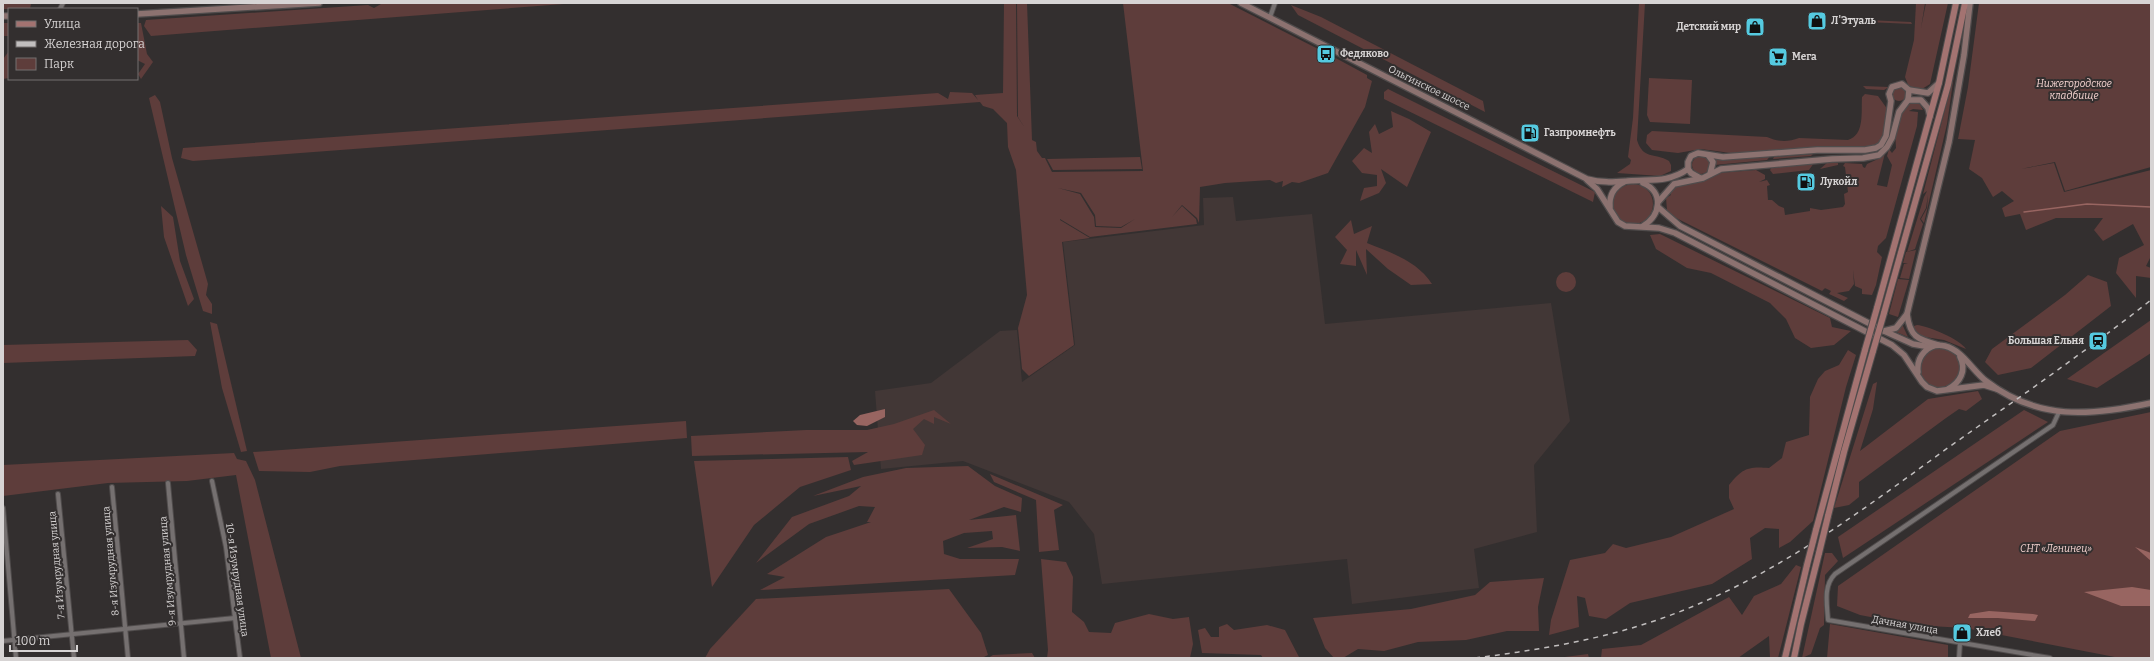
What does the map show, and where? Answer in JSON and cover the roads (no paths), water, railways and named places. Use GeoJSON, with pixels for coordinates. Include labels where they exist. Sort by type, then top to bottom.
{"type":"FeatureCollection","features":[{"type":"Feature","properties":{"kind":"main road"},"geometry":{"type":"LineString","coordinates":[[138,14],[319,3]]}},
{"type":"Feature","properties":{"kind":"main road","name":"Ольгинское шоссе"},"geometry":{"type":"LineString","coordinates":[[1241,3],[1587,179]]}},
{"type":"Feature","properties":{"kind":"main road"},"geometry":{"type":"LineString","coordinates":[[1785,658],[1816,530],[1939,83],[1956,3]]}},
{"type":"Feature","properties":{"kind":"main road"},"geometry":{"type":"LineString","coordinates":[[1794,658],[1800,624],[1828,516],[1948,85],[1964,3]]}},
{"type":"Feature","properties":{"kind":"main road"},"geometry":{"type":"LineString","coordinates":[[1970,3],[1964,55],[1949,142],[1907,314],[1908,326],[1916,337],[1938,345],[1946,346],[1958,354],[1985,380],[1997,389],[2037,408],[2059,412],[2096,413],[2151,403]]}},
{"type":"Feature","properties":{"kind":"main road"},"geometry":{"type":"LineString","coordinates":[[1700,178],[1695,176],[1688,169],[1688,162],[1695,154],[1700,152],[1708,155],[1723,157],[1817,150],[1865,150],[1876,148],[1881,145],[1886,136],[1891,101],[1889,94],[1895,84],[1902,84],[1909,90],[1928,93],[1939,83]]}},
{"type":"Feature","properties":{"kind":"main road"},"geometry":{"type":"LineString","coordinates":[[1643,226],[1654,216],[1659,204],[1674,184],[1700,178],[1721,169],[1872,158],[1879,155],[1887,147],[1899,112],[1906,102],[1909,90]]}},
{"type":"Feature","properties":{"kind":"main road"},"geometry":{"type":"LineString","coordinates":[[1891,101],[1900,105],[1906,102],[1921,100],[1928,108],[1930,117]]}},
{"type":"Feature","properties":{"kind":"main road"},"geometry":{"type":"LineString","coordinates":[[1708,155],[1713,162],[1712,171],[1710,174]]}},
{"type":"Feature","properties":{"kind":"main road"},"geometry":{"type":"LineString","coordinates":[[1587,179],[1607,183],[1668,180],[1688,169]]}},
{"type":"Feature","properties":{"kind":"main road"},"geometry":{"type":"LineString","coordinates":[[1587,179],[1597,189],[1610,209],[1613,217],[1625,226],[1633,228],[1643,226],[1659,228],[1675,233],[1892,345],[1904,355],[1927,387],[1937,391],[1975,385],[1997,389]]}},
{"type":"Feature","properties":{"kind":"main road"},"geometry":{"type":"LineString","coordinates":[[1610,209],[1609,200],[1615,188],[1628,181]]}},
{"type":"Feature","properties":{"kind":"main road"},"geometry":{"type":"LineString","coordinates":[[1637,181],[1648,185],[1655,192],[1659,204],[1680,226],[1884,331],[1913,344],[1930,347],[1938,345]]}},
{"type":"Feature","properties":{"kind":"main road"},"geometry":{"type":"LineString","coordinates":[[1884,331],[1896,328],[1907,314]]}},
{"type":"Feature","properties":{"kind":"main road"},"geometry":{"type":"LineString","coordinates":[[1918,375],[1917,366],[1920,356],[1930,347]]}},
{"type":"Feature","properties":{"kind":"main road"},"geometry":{"type":"LineString","coordinates":[[1946,390],[1955,386],[1963,372],[1962,361],[1958,354]]}},
{"type":"Feature","properties":{"kind":"street"},"geometry":{"type":"LineString","coordinates":[[1270,17],[1275,3]]}},
{"type":"Feature","properties":{"kind":"street","name":"Дачная улица"},"geometry":{"type":"LineString","coordinates":[[2050,658],[1828,620],[1827,590],[1830,579],[1835,574],[2053,425],[2059,412]]}},
{"type":"Feature","properties":{"kind":"street","name":"10-я Изумрудная улица"},"geometry":{"type":"LineString","coordinates":[[212,481],[226,547],[240,658]]}},
{"type":"Feature","properties":{"kind":"street","name":"9-я Изумрудная улица"},"geometry":{"type":"LineString","coordinates":[[168,483],[184,658]]}},
{"type":"Feature","properties":{"kind":"street","name":"8-я Изумрудная улица"},"geometry":{"type":"LineString","coordinates":[[112,487],[128,658]]}},
{"type":"Feature","properties":{"kind":"street","name":"7-я Изумрудная улица"},"geometry":{"type":"LineString","coordinates":[[58,494],[74,658]]}},
{"type":"Feature","properties":{"kind":"street"},"geometry":{"type":"LineString","coordinates":[[3,508],[16,658]]}},
{"type":"Feature","properties":{"kind":"street"},"geometry":{"type":"LineString","coordinates":[[3,641],[235,618]]}},
{"type":"Feature","properties":{"kind":"street"},"geometry":{"type":"LineString","coordinates":[[1959,658],[1960,643]]}},
{"type":"Feature","properties":{"kind":"waterway"},"geometry":{"type":"LineString","coordinates":[[2024,212],[2087,204],[2151,207]]}},
{"type":"Feature","properties":{"kind":"railway"},"geometry":{"type":"LineString","coordinates":[[1475,658],[1555,646],[1633,628],[1684,610],[1755,577],[1789,558],[1854,516],[2076,357],[2151,300]]}},
{"type":"Feature","properties":{"kind":"place","name":"Л'Этуаль"},"geometry":{"type":"Point","coordinates":[1817,21]}},
{"type":"Feature","properties":{"kind":"place","name":"Детский мир"},"geometry":{"type":"Point","coordinates":[1755,27]}},
{"type":"Feature","properties":{"kind":"place","name":"Федяково"},"geometry":{"type":"Point","coordinates":[1326,54]}},
{"type":"Feature","properties":{"kind":"place","name":"Мега"},"geometry":{"type":"Point","coordinates":[1778,57]}},
{"type":"Feature","properties":{"kind":"place","name":"Газпромнефть"},"geometry":{"type":"Point","coordinates":[1530,133]}},
{"type":"Feature","properties":{"kind":"place","name":"Лукойл"},"geometry":{"type":"Point","coordinates":[1806,182]}},
{"type":"Feature","properties":{"kind":"place","name":"Большая Ельня"},"geometry":{"type":"Point","coordinates":[2098,341]}},
{"type":"Feature","properties":{"kind":"place","name":"Хлеб"},"geometry":{"type":"Point","coordinates":[1962,633]}},
{"type":"Feature","properties":{"kind":"park label","name":"Нижегородское кладбище"},"geometry":{"type":"Point","coordinates":[2074,90]}},
{"type":"Feature","properties":{"kind":"park label","name":"СНТ «Ленинец»"},"geometry":{"type":"Point","coordinates":[2056,549]}}]}
